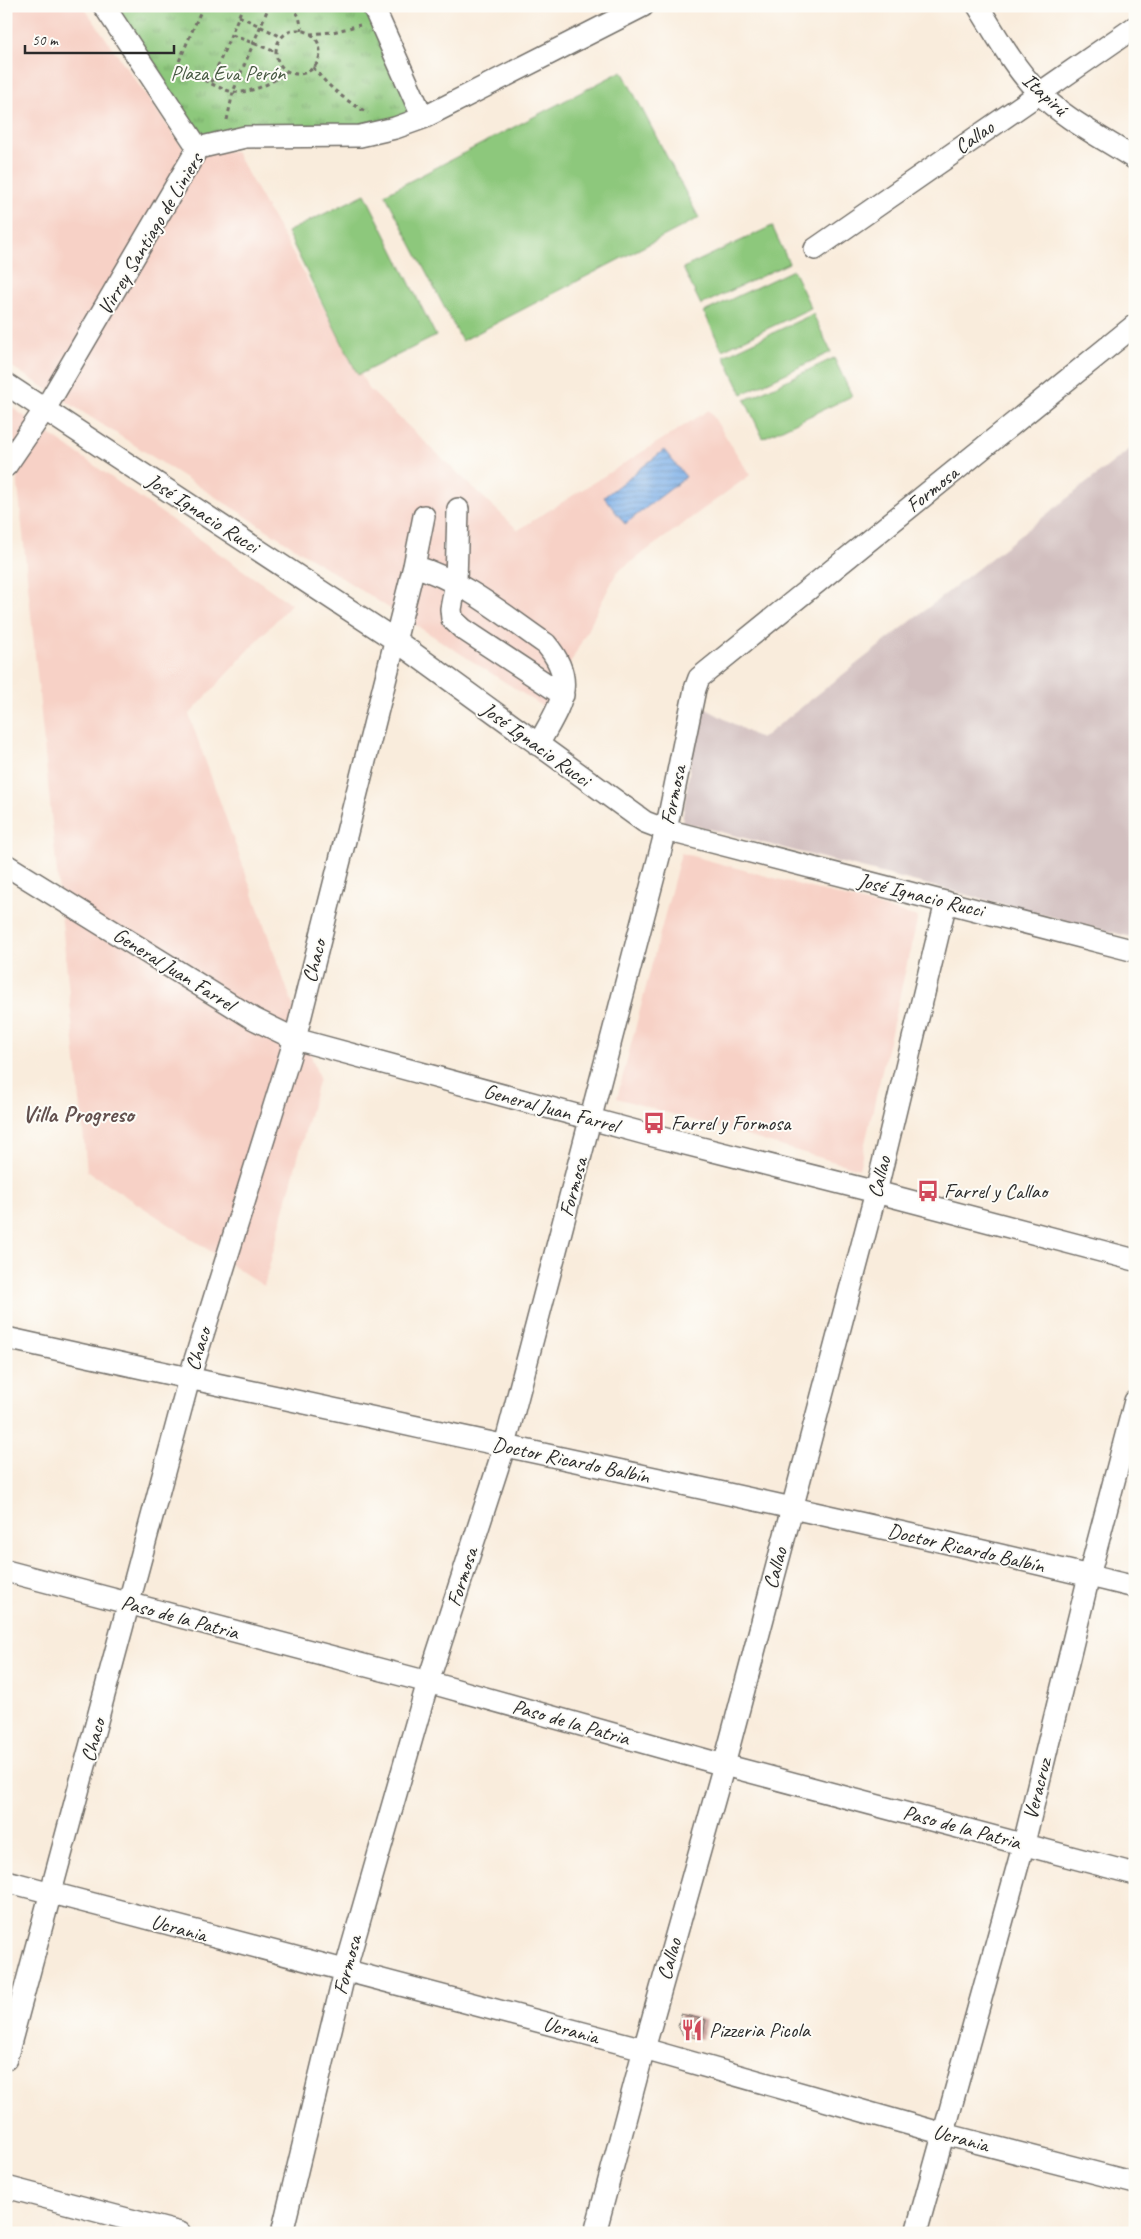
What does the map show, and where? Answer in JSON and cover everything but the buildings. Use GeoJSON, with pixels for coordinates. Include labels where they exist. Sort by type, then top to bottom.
{"type":"FeatureCollection","features":[{"type":"Feature","properties":{"kind":"street"},"geometry":{"type":"LineString","coordinates":[[104,6],[198,148]]}},
{"type":"Feature","properties":{"kind":"street","name":"Itapirú"},"geometry":{"type":"LineString","coordinates":[[978,6],[1018,69],[1039,92],[1060,110],[1135,159]]}},
{"type":"Feature","properties":{"kind":"street","name":"Virrey Santiago de Liniers"},"geometry":{"type":"LineString","coordinates":[[6,466],[45,409],[198,148],[245,137],[360,136],[395,128],[423,118],[638,8]]}},
{"type":"Feature","properties":{"kind":"street"},"geometry":{"type":"LineString","coordinates":[[375,12],[423,118]]}},
{"type":"Feature","properties":{"kind":"street","name":"Callao"},"geometry":{"type":"LineString","coordinates":[[815,249],[1135,27]]}},
{"type":"Feature","properties":{"kind":"street","name":"Formosa"},"geometry":{"type":"LineString","coordinates":[[282,2233],[345,1971],[428,1682],[505,1445],[666,830],[696,689],[704,673],[1135,325]]}},
{"type":"Feature","properties":{"kind":"street","name":"José Ignacio Rucci"},"geometry":{"type":"LineString","coordinates":[[6,384],[396,640],[645,822],[666,830],[1135,951]]}},
{"type":"Feature","properties":{"kind":"street"},"geometry":{"type":"LineString","coordinates":[[458,509],[456,582],[451,609],[452,619],[463,629],[563,695]]}},
{"type":"Feature","properties":{"kind":"street","name":"Chaco"},"geometry":{"type":"LineString","coordinates":[[6,2059],[130,1604],[188,1379],[295,1039],[396,640],[424,516]]}},
{"type":"Feature","properties":{"kind":"street"},"geometry":{"type":"LineString","coordinates":[[414,566],[438,573],[456,582],[546,644],[557,657],[561,668],[563,695],[538,745]]}},
{"type":"Feature","properties":{"kind":"street","name":"General Juan Farrel"},"geometry":{"type":"LineString","coordinates":[[7,869],[254,1019],[295,1039],[650,1135],[1135,1260]]}},
{"type":"Feature","properties":{"kind":"street","name":"Callao"},"geometry":{"type":"LineString","coordinates":[[596,2233],[644,2049],[724,1765],[876,1192],[946,902]]}},
{"type":"Feature","properties":{"kind":"street","name":"Doctor Ricardo Balbín"},"geometry":{"type":"LineString","coordinates":[[6,1338],[188,1379],[505,1445],[791,1508],[1135,1587]]}},
{"type":"Feature","properties":{"kind":"street","name":"Veracruz"},"geometry":{"type":"LineString","coordinates":[[916,2233],[1024,1843],[1089,1576],[1135,1401]]}},
{"type":"Feature","properties":{"kind":"street","name":"Paso de la Patria"},"geometry":{"type":"LineString","coordinates":[[6,1571],[428,1682],[724,1765],[1024,1843],[1135,1874]]}},
{"type":"Feature","properties":{"kind":"street","name":"Ucrania"},"geometry":{"type":"LineString","coordinates":[[6,1881],[644,2049],[944,2134],[1135,2183]]}},
{"type":"Feature","properties":{"kind":"street"},"geometry":{"type":"LineString","coordinates":[[6,2187],[180,2233]]}},
{"type":"Feature","properties":{"kind":"path"},"geometry":{"type":"LineString","coordinates":[[203,6],[177,66],[233,92],[256,88],[277,79],[287,71]]}},
{"type":"Feature","properties":{"kind":"path"},"geometry":{"type":"LineString","coordinates":[[212,82],[244,6]]}},
{"type":"Feature","properties":{"kind":"path"},"geometry":{"type":"LineString","coordinates":[[222,141],[233,92],[269,6]]}},
{"type":"Feature","properties":{"kind":"path"},"geometry":{"type":"LineString","coordinates":[[291,6],[299,16],[302,31]]}},
{"type":"Feature","properties":{"kind":"path"},"geometry":{"type":"LineString","coordinates":[[310,34],[318,44],[319,58],[313,67],[304,73],[297,74],[287,71],[279,64],[276,52],[282,37],[288,33],[302,31],[310,34],[344,30],[375,12]]}},
{"type":"Feature","properties":{"kind":"path"},"geometry":{"type":"LineString","coordinates":[[239,16],[282,37]]}},
{"type":"Feature","properties":{"kind":"path"},"geometry":{"type":"LineString","coordinates":[[232,35],[276,52]]}},
{"type":"Feature","properties":{"kind":"path"},"geometry":{"type":"LineString","coordinates":[[313,67],[324,82],[350,103],[395,128]]}},
{"type":"Feature","properties":{"kind":"shaded area"},"geometry":{"type":"Polygon","coordinates":[[[6,6],[83,6],[186,152],[235,151],[369,389],[518,530],[709,410],[750,475],[617,572],[547,709],[6,363],[6,6]]]}},
{"type":"Feature","properties":{"kind":"shaded area"},"geometry":{"type":"Polygon","coordinates":[[[10,406],[291,604],[189,715],[319,1078],[264,1286],[87,1171],[10,406]]]}},
{"type":"Feature","properties":{"kind":"shaded area"},"geometry":{"type":"Polygon","coordinates":[[[1135,445],[1135,938],[682,822],[699,705],[761,739],[1135,445]]]}},
{"type":"Feature","properties":{"kind":"shaded area"},"geometry":{"type":"Polygon","coordinates":[[[681,853],[918,917],[859,1169],[617,1098],[681,853]]]}},
{"type":"Feature","properties":{"kind":"green space","name":"Plaza Eva Perón"},"geometry":{"type":"Polygon","coordinates":[[[104,6],[373,6],[423,118],[198,148],[104,6]]]}},
{"type":"Feature","properties":{"kind":"green space"},"geometry":{"type":"Polygon","coordinates":[[[622,71],[699,218],[462,341],[385,194],[622,71]]]}},
{"type":"Feature","properties":{"kind":"green space"},"geometry":{"type":"Polygon","coordinates":[[[365,194],[436,336],[358,375],[287,232],[365,194]]]}},
{"type":"Feature","properties":{"kind":"green space"},"geometry":{"type":"Polygon","coordinates":[[[772,226],[789,263],[701,305],[683,268],[772,226]]]}},
{"type":"Feature","properties":{"kind":"green space"},"geometry":{"type":"Polygon","coordinates":[[[793,270],[811,308],[722,350],[704,312],[793,270]]]}},
{"type":"Feature","properties":{"kind":"green space"},"geometry":{"type":"Polygon","coordinates":[[[813,314],[831,352],[742,394],[724,356],[813,314]]]}},
{"type":"Feature","properties":{"kind":"green space"},"geometry":{"type":"Polygon","coordinates":[[[834,358],[852,396],[763,438],[745,400],[834,358]]]}},
{"type":"Feature","properties":{"kind":"water"},"geometry":{"type":"Polygon","coordinates":[[[664,450],[686,477],[625,524],[604,497],[664,450]]]}},
{"type":"Feature","properties":{"kind":"place","name":"Farrel y Formosa"},"geometry":{"type":"Point","coordinates":[654,1123]}},
{"type":"Feature","properties":{"kind":"place","name":"Farrel y Callao"},"geometry":{"type":"Point","coordinates":[928,1191]}},
{"type":"Feature","properties":{"kind":"place","name":"Pizzeria Picola"},"geometry":{"type":"Point","coordinates":[692,2030]}},
{"type":"Feature","properties":{"kind":"district","name":"Villa Progreso"},"geometry":{"type":"Point","coordinates":[78,1114]}}]}
